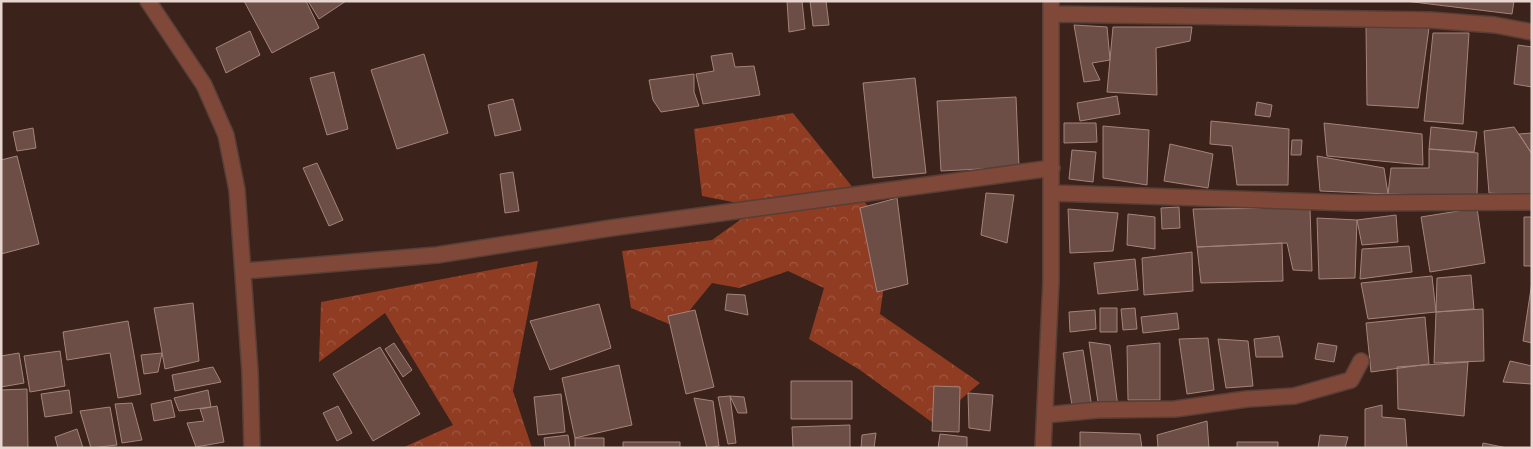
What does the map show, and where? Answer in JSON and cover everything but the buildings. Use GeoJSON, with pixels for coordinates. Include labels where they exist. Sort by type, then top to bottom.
{"type":"FeatureCollection","features":[{"type":"Feature","properties":{"kind":"street"},"geometry":{"type":"LineString","coordinates":[[148,1],[204,85],[226,135],[237,190],[244,271],[252,448]]}},
{"type":"Feature","properties":{"kind":"street"},"geometry":{"type":"LineString","coordinates":[[1042,448],[1052,281],[1051,8],[1430,20],[1495,25],[1532,32]]}},
{"type":"Feature","properties":{"kind":"street"},"geometry":{"type":"LineString","coordinates":[[244,271],[437,255],[611,228],[1052,168]]}},
{"type":"Feature","properties":{"kind":"street"},"geometry":{"type":"LineString","coordinates":[[1052,193],[1352,203],[1532,202]]}},
{"type":"Feature","properties":{"kind":"street"},"geometry":{"type":"LineString","coordinates":[[1045,416],[1098,410],[1175,409],[1247,399],[1294,396],[1351,380],[1362,361]]}},
{"type":"Feature","properties":{"kind":"green space"},"geometry":{"type":"Polygon","coordinates":[[[793,113],[891,235],[880,314],[980,383],[933,423],[860,370],[809,339],[824,288],[788,271],[739,288],[712,283],[676,327],[631,308],[622,251],[712,240],[758,207],[702,196],[694,129],[793,113]]]}},
{"type":"Feature","properties":{"kind":"green space"},"geometry":{"type":"Polygon","coordinates":[[[538,261],[513,391],[532,448],[402,448],[453,425],[385,313],[319,362],[321,302],[538,261]]]}}]}
